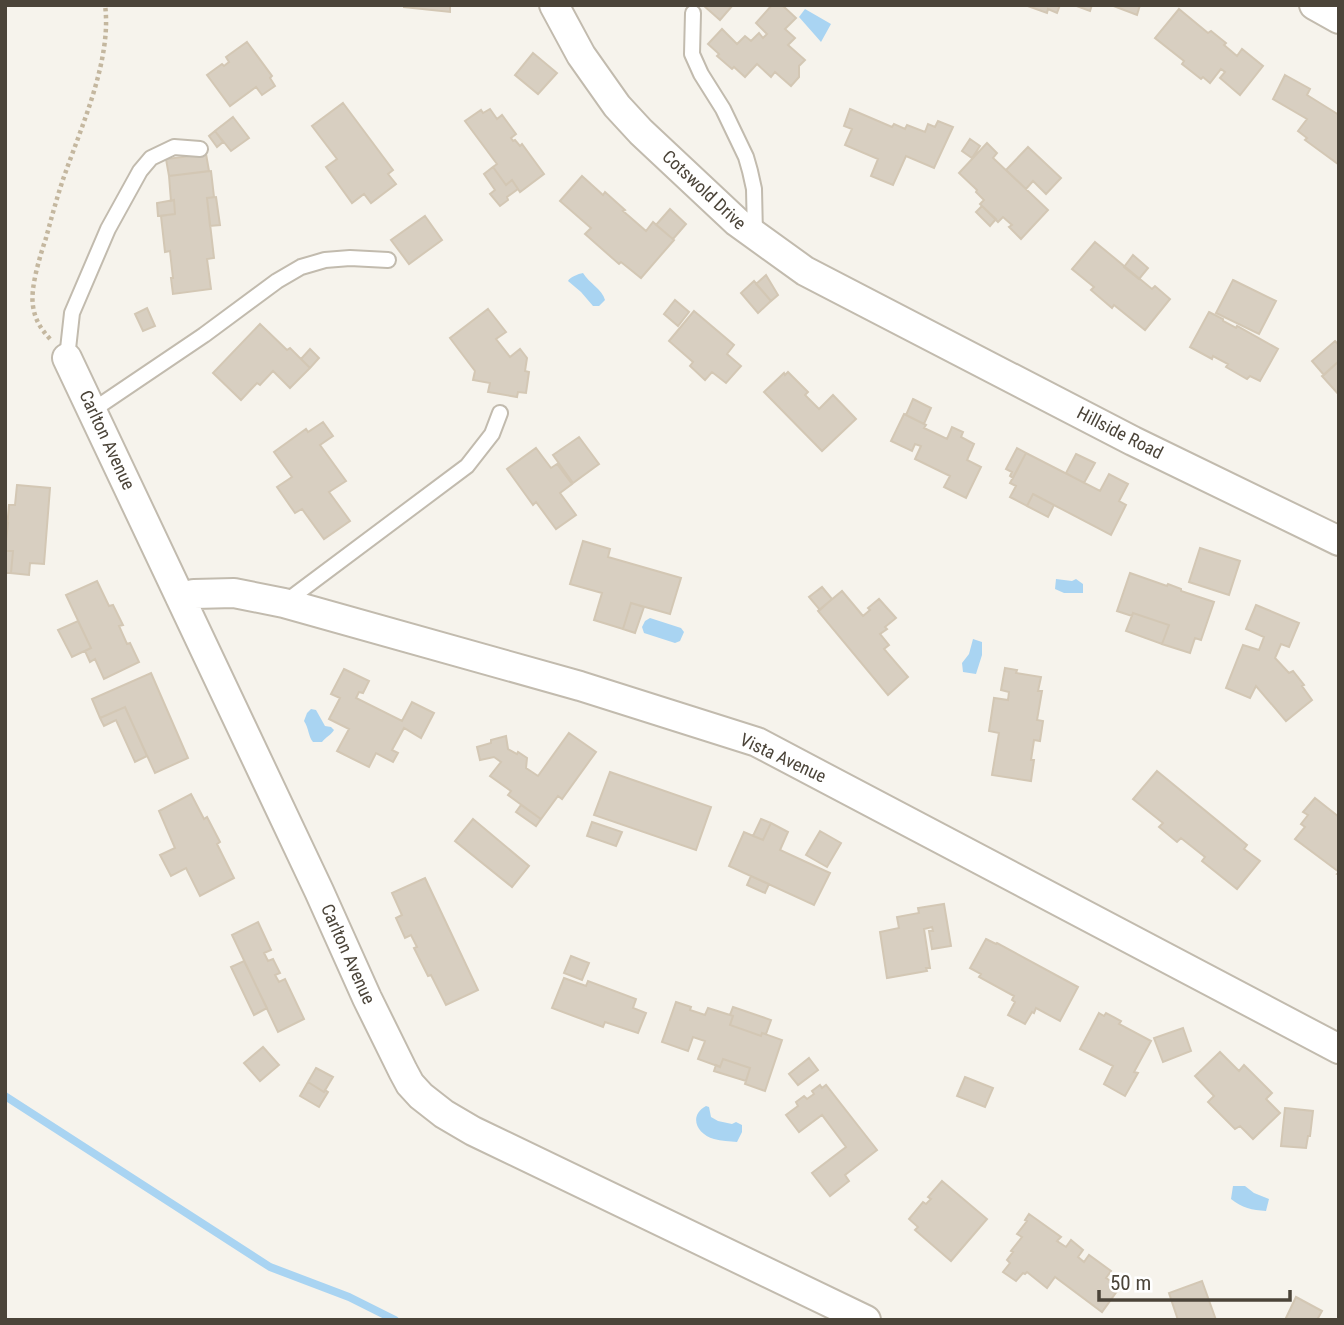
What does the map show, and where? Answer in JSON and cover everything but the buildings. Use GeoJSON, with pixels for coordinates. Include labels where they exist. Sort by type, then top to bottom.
{"type":"FeatureCollection","features":[{"type":"Feature","properties":{"kind":"street","name":"Cotswold Drive"},"geometry":{"type":"LineString","coordinates":[[554,5],[581,55],[617,106],[737,222],[804,271],[903,323]]}},
{"type":"Feature","properties":{"kind":"street","name":"Hillside Road"},"geometry":{"type":"LineString","coordinates":[[903,323],[1339,541]]}},
{"type":"Feature","properties":{"kind":"street","name":"Carlton Avenue"},"geometry":{"type":"LineString","coordinates":[[67,358],[410,1084],[444,1114],[473,1131],[866,1320]]}},
{"type":"Feature","properties":{"kind":"street","name":"Vista Avenue"},"geometry":{"type":"LineString","coordinates":[[180,597],[234,593],[284,603],[580,686],[757,742],[1339,1049]]}},
{"type":"Feature","properties":{"kind":"lane"},"geometry":{"type":"LineString","coordinates":[[692,13],[692,54],[701,74],[723,108],[746,157],[754,189],[755,236]]}},
{"type":"Feature","properties":{"kind":"lane"},"geometry":{"type":"LineString","coordinates":[[67,358],[72,313],[108,229],[140,171],[151,158],[174,148],[200,149]]}},
{"type":"Feature","properties":{"kind":"lane"},"geometry":{"type":"LineString","coordinates":[[93,410],[301,267],[325,260],[388,260]]}},
{"type":"Feature","properties":{"kind":"lane"},"geometry":{"type":"LineString","coordinates":[[284,603],[467,466],[492,434],[500,413]]}},
{"type":"Feature","properties":{"kind":"path"},"geometry":{"type":"LineString","coordinates":[[67,358],[38,326],[33,304],[37,267],[60,188],[94,91],[103,50],[105,5]]}},
{"type":"Feature","properties":{"kind":"water"},"geometry":{"type":"Polygon","coordinates":[[[805,9],[831,24],[821,42],[799,17],[805,9]]]}},
{"type":"Feature","properties":{"kind":"water"},"geometry":{"type":"Polygon","coordinates":[[[583,273],[605,300],[599,306],[593,306],[568,281],[583,273]]]}},
{"type":"Feature","properties":{"kind":"water"},"geometry":{"type":"Polygon","coordinates":[[[1056,579],[1076,579],[1083,584],[1083,593],[1064,593],[1055,589],[1056,579]]]}},
{"type":"Feature","properties":{"kind":"water"},"geometry":{"type":"Polygon","coordinates":[[[650,618],[681,628],[684,632],[680,641],[675,643],[644,633],[642,627],[650,618]]]}},
{"type":"Feature","properties":{"kind":"water"},"geometry":{"type":"Polygon","coordinates":[[[973,639],[982,642],[982,655],[976,674],[963,672],[962,663],[969,654],[973,639]]]}},
{"type":"Feature","properties":{"kind":"water"},"geometry":{"type":"Polygon","coordinates":[[[311,709],[316,710],[325,726],[334,730],[322,742],[313,742],[304,721],[311,709]]]}},
{"type":"Feature","properties":{"kind":"water"},"geometry":{"type":"Polygon","coordinates":[[[706,1106],[709,1107],[711,1117],[718,1121],[742,1125],[737,1142],[708,1137],[699,1129],[697,1115],[706,1106]]]}},
{"type":"Feature","properties":{"kind":"water"},"geometry":{"type":"Polygon","coordinates":[[[1233,1186],[1245,1186],[1269,1199],[1266,1211],[1247,1208],[1231,1199],[1233,1186]]]}},
{"type":"Feature","properties":{"kind":"waterway"},"geometry":{"type":"LineString","coordinates":[[5,1096],[270,1267],[349,1297],[395,1320]]}}]}
